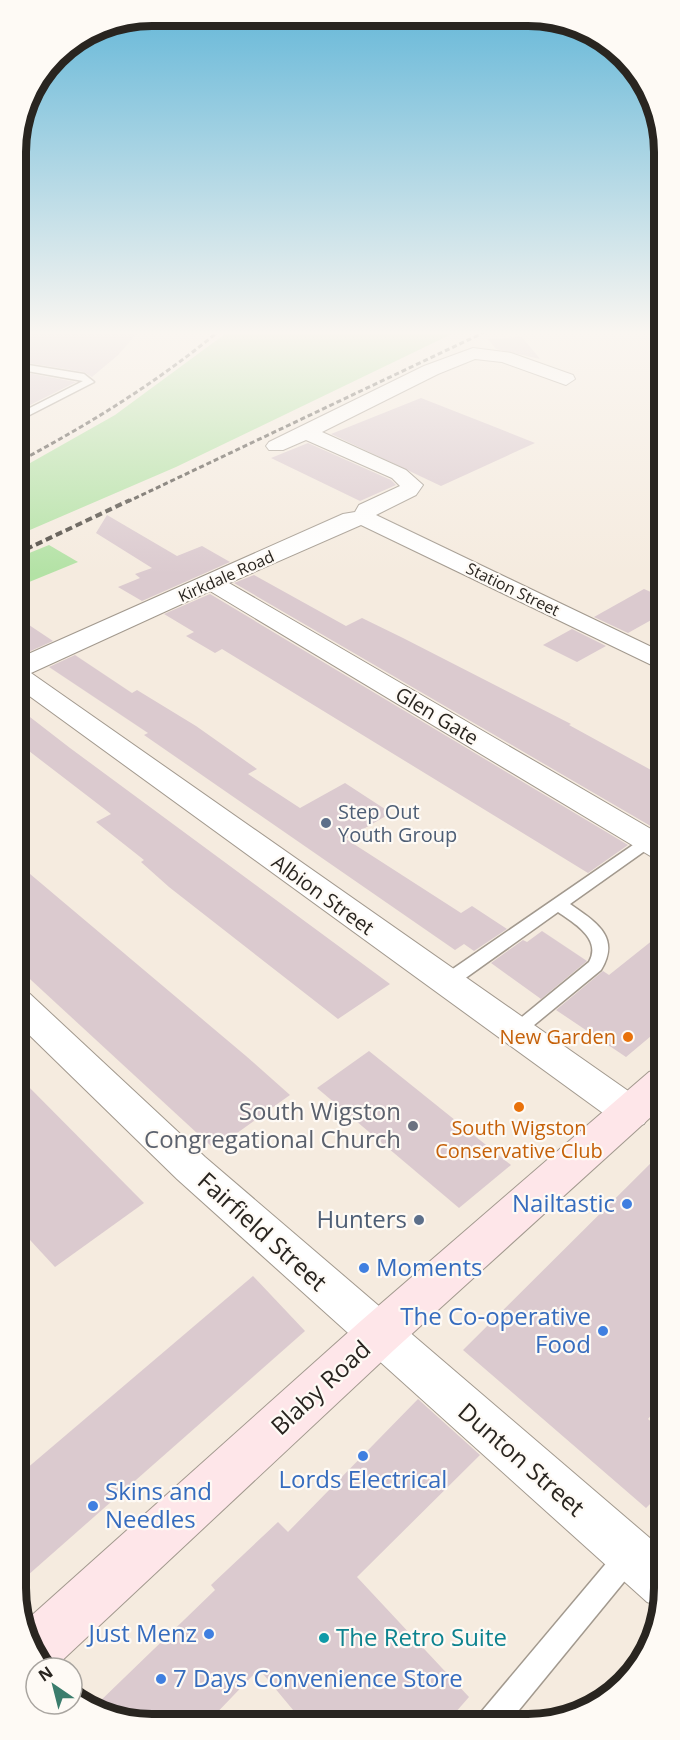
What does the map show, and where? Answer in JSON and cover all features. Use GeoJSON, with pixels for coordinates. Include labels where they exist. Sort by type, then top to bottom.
{"type":"FeatureCollection","features":[{"type":"Feature","properties":{"kind":"main road","name":"Blaby Road"},"geometry":{"type":"LineString","coordinates":[[39,1645],[378,1335],[654,1091]]}},
{"type":"Feature","properties":{"kind":"street"},"geometry":{"type":"LineString","coordinates":[[276,446],[346,412]]}},
{"type":"Feature","properties":{"kind":"street","name":"Kirkdale Road"},"geometry":{"type":"LineString","coordinates":[[26,665],[351,519],[364,518],[367,510],[408,490],[412,485],[399,474],[306,432]]}},
{"type":"Feature","properties":{"kind":"street","name":"Station Street"},"geometry":{"type":"LineString","coordinates":[[364,518],[654,658]]}},
{"type":"Feature","properties":{"kind":"street","name":"Glen Gate"},"geometry":{"type":"LineString","coordinates":[[211,582],[654,838]]}},
{"type":"Feature","properties":{"kind":"street","name":"Albion Street"},"geometry":{"type":"LineString","coordinates":[[26,681],[631,1113]]}},
{"type":"Feature","properties":{"kind":"street","name":"Fairfield Street"},"geometry":{"type":"LineString","coordinates":[[26,1011],[191,1168],[378,1335]]}},
{"type":"Feature","properties":{"kind":"street","name":"Dunton Street"},"geometry":{"type":"LineString","coordinates":[[378,1335],[654,1575]]}},
{"type":"Feature","properties":{"kind":"lane"},"geometry":{"type":"LineString","coordinates":[[447,982],[654,842]]}},
{"type":"Feature","properties":{"kind":"lane"},"geometry":{"type":"LineString","coordinates":[[515,1030],[594,966],[601,956],[601,944],[595,933],[559,905]]}},
{"type":"Feature","properties":{"kind":"lane"},"geometry":{"type":"LineString","coordinates":[[498,1714],[630,1555]]}},
{"type":"Feature","properties":{"kind":"green space"},"geometry":{"type":"Polygon","coordinates":[[[119,412],[290,412],[176,467],[26,532],[26,465],[119,412]]]}},
{"type":"Feature","properties":{"kind":"green space"},"geometry":{"type":"Polygon","coordinates":[[[49,545],[78,562],[26,583],[26,554],[49,545]]]}},
{"type":"Feature","properties":{"kind":"building"},"geometry":{"type":"Polygon","coordinates":[[[386,412],[457,412],[535,443],[441,486],[331,434],[386,412]]]}},
{"type":"Feature","properties":{"kind":"building"},"geometry":{"type":"Polygon","coordinates":[[[308,443],[391,480],[396,485],[360,501],[271,458],[308,443]]]}},
{"type":"Feature","properties":{"kind":"building"},"geometry":{"type":"Polygon","coordinates":[[[107,515],[177,556],[202,546],[230,562],[142,601],[118,587],[140,578],[135,574],[152,568],[96,533],[107,515]]]}},
{"type":"Feature","properties":{"kind":"building"},"geometry":{"type":"Polygon","coordinates":[[[254,575],[346,626],[362,618],[571,724],[569,725],[654,772],[654,828],[234,583],[254,575]]]}},
{"type":"Feature","properties":{"kind":"building"},"geometry":{"type":"Polygon","coordinates":[[[644,589],[654,593],[654,618],[628,633],[594,617],[644,589]]]}},
{"type":"Feature","properties":{"kind":"building"},"geometry":{"type":"Polygon","coordinates":[[[210,594],[628,845],[588,873],[222,649],[215,653],[186,636],[194,632],[164,614],[210,594]]]}},
{"type":"Feature","properties":{"kind":"building"},"geometry":{"type":"Polygon","coordinates":[[[26,623],[53,641],[26,653],[26,623]]]}},
{"type":"Feature","properties":{"kind":"building"},"geometry":{"type":"Polygon","coordinates":[[[572,629],[606,646],[577,662],[543,645],[572,629]]]}},
{"type":"Feature","properties":{"kind":"building"},"geometry":{"type":"Polygon","coordinates":[[[75,655],[132,693],[137,690],[196,726],[257,769],[248,774],[300,808],[345,783],[391,813],[346,839],[461,913],[472,906],[507,929],[474,951],[464,944],[455,950],[144,735],[148,733],[49,667],[75,655]]]}},
{"type":"Feature","properties":{"kind":"building"},"geometry":{"type":"Polygon","coordinates":[[[26,714],[390,984],[338,1019],[169,887],[141,862],[144,860],[96,822],[111,814],[29,751],[26,752],[26,714]]]}},
{"type":"Feature","properties":{"kind":"building"},"geometry":{"type":"Polygon","coordinates":[[[26,871],[290,1095],[219,1146],[211,1146],[26,975],[26,871]]]}},
{"type":"Feature","properties":{"kind":"building"},"geometry":{"type":"Polygon","coordinates":[[[542,931],[587,961],[541,999],[491,963],[523,940],[527,942],[542,931]]]}},
{"type":"Feature","properties":{"kind":"building"},"geometry":{"type":"Polygon","coordinates":[[[654,939],[654,1034],[626,1057],[556,1010],[603,971],[609,975],[654,939]]]}},
{"type":"Feature","properties":{"kind":"building","name":"South Wigston Congregational Church"},"geometry":{"type":"Polygon","coordinates":[[[369,1051],[511,1165],[459,1208],[317,1088],[369,1051]]]}},
{"type":"Feature","properties":{"kind":"building"},"geometry":{"type":"Polygon","coordinates":[[[26,1084],[144,1203],[55,1267],[26,1236],[26,1084]]]}},
{"type":"Feature","properties":{"kind":"building"},"geometry":{"type":"Polygon","coordinates":[[[654,1160],[654,1412],[648,1419],[654,1424],[654,1502],[646,1508],[463,1350],[654,1160]]]}},
{"type":"Feature","properties":{"kind":"building"},"geometry":{"type":"Polygon","coordinates":[[[253,1276],[305,1331],[26,1577],[26,1469],[253,1276]]]}},
{"type":"Feature","properties":{"kind":"building"},"geometry":{"type":"Polygon","coordinates":[[[418,1399],[480,1455],[357,1577],[469,1697],[454,1714],[296,1714],[259,1669],[216,1714],[135,1713],[98,1703],[215,1590],[211,1585],[278,1522],[288,1532],[418,1399]]]}},
{"type":"Feature","properties":{"kind":"railway"},"geometry":{"type":"LineString","coordinates":[[26,458],[104,412]]}},
{"type":"Feature","properties":{"kind":"railway"},"geometry":{"type":"LineString","coordinates":[[127,502],[316,412]]}},
{"type":"Feature","properties":{"kind":"railway"},"geometry":{"type":"LineString","coordinates":[[26,549],[130,500]]}},
{"type":"Feature","properties":{"kind":"place","name":"Step Out Youth Group"},"geometry":{"type":"Point","coordinates":[326,823]}},
{"type":"Feature","properties":{"kind":"place","name":"New Garden"},"geometry":{"type":"Point","coordinates":[628,1037]}},
{"type":"Feature","properties":{"kind":"place","name":"South Wigston Conservative Club"},"geometry":{"type":"Point","coordinates":[519,1107]}},
{"type":"Feature","properties":{"kind":"place","name":"South Wigston Congregational Church"},"geometry":{"type":"Point","coordinates":[413,1126]}},
{"type":"Feature","properties":{"kind":"place","name":"Nailtastic"},"geometry":{"type":"Point","coordinates":[627,1204]}},
{"type":"Feature","properties":{"kind":"place","name":"Hunters"},"geometry":{"type":"Point","coordinates":[419,1220]}},
{"type":"Feature","properties":{"kind":"place","name":"Moments"},"geometry":{"type":"Point","coordinates":[364,1268]}},
{"type":"Feature","properties":{"kind":"place","name":"The Co-operative Food"},"geometry":{"type":"Point","coordinates":[603,1331]}},
{"type":"Feature","properties":{"kind":"place","name":"Lords Electrical"},"geometry":{"type":"Point","coordinates":[363,1456]}},
{"type":"Feature","properties":{"kind":"place","name":"Skins and Needles"},"geometry":{"type":"Point","coordinates":[93,1506]}},
{"type":"Feature","properties":{"kind":"place","name":"Just Menz"},"geometry":{"type":"Point","coordinates":[209,1634]}},
{"type":"Feature","properties":{"kind":"place","name":"The Retro Suite"},"geometry":{"type":"Point","coordinates":[324,1638]}},
{"type":"Feature","properties":{"kind":"place","name":"7 Days Convenience Store"},"geometry":{"type":"Point","coordinates":[161,1679]}}]}
